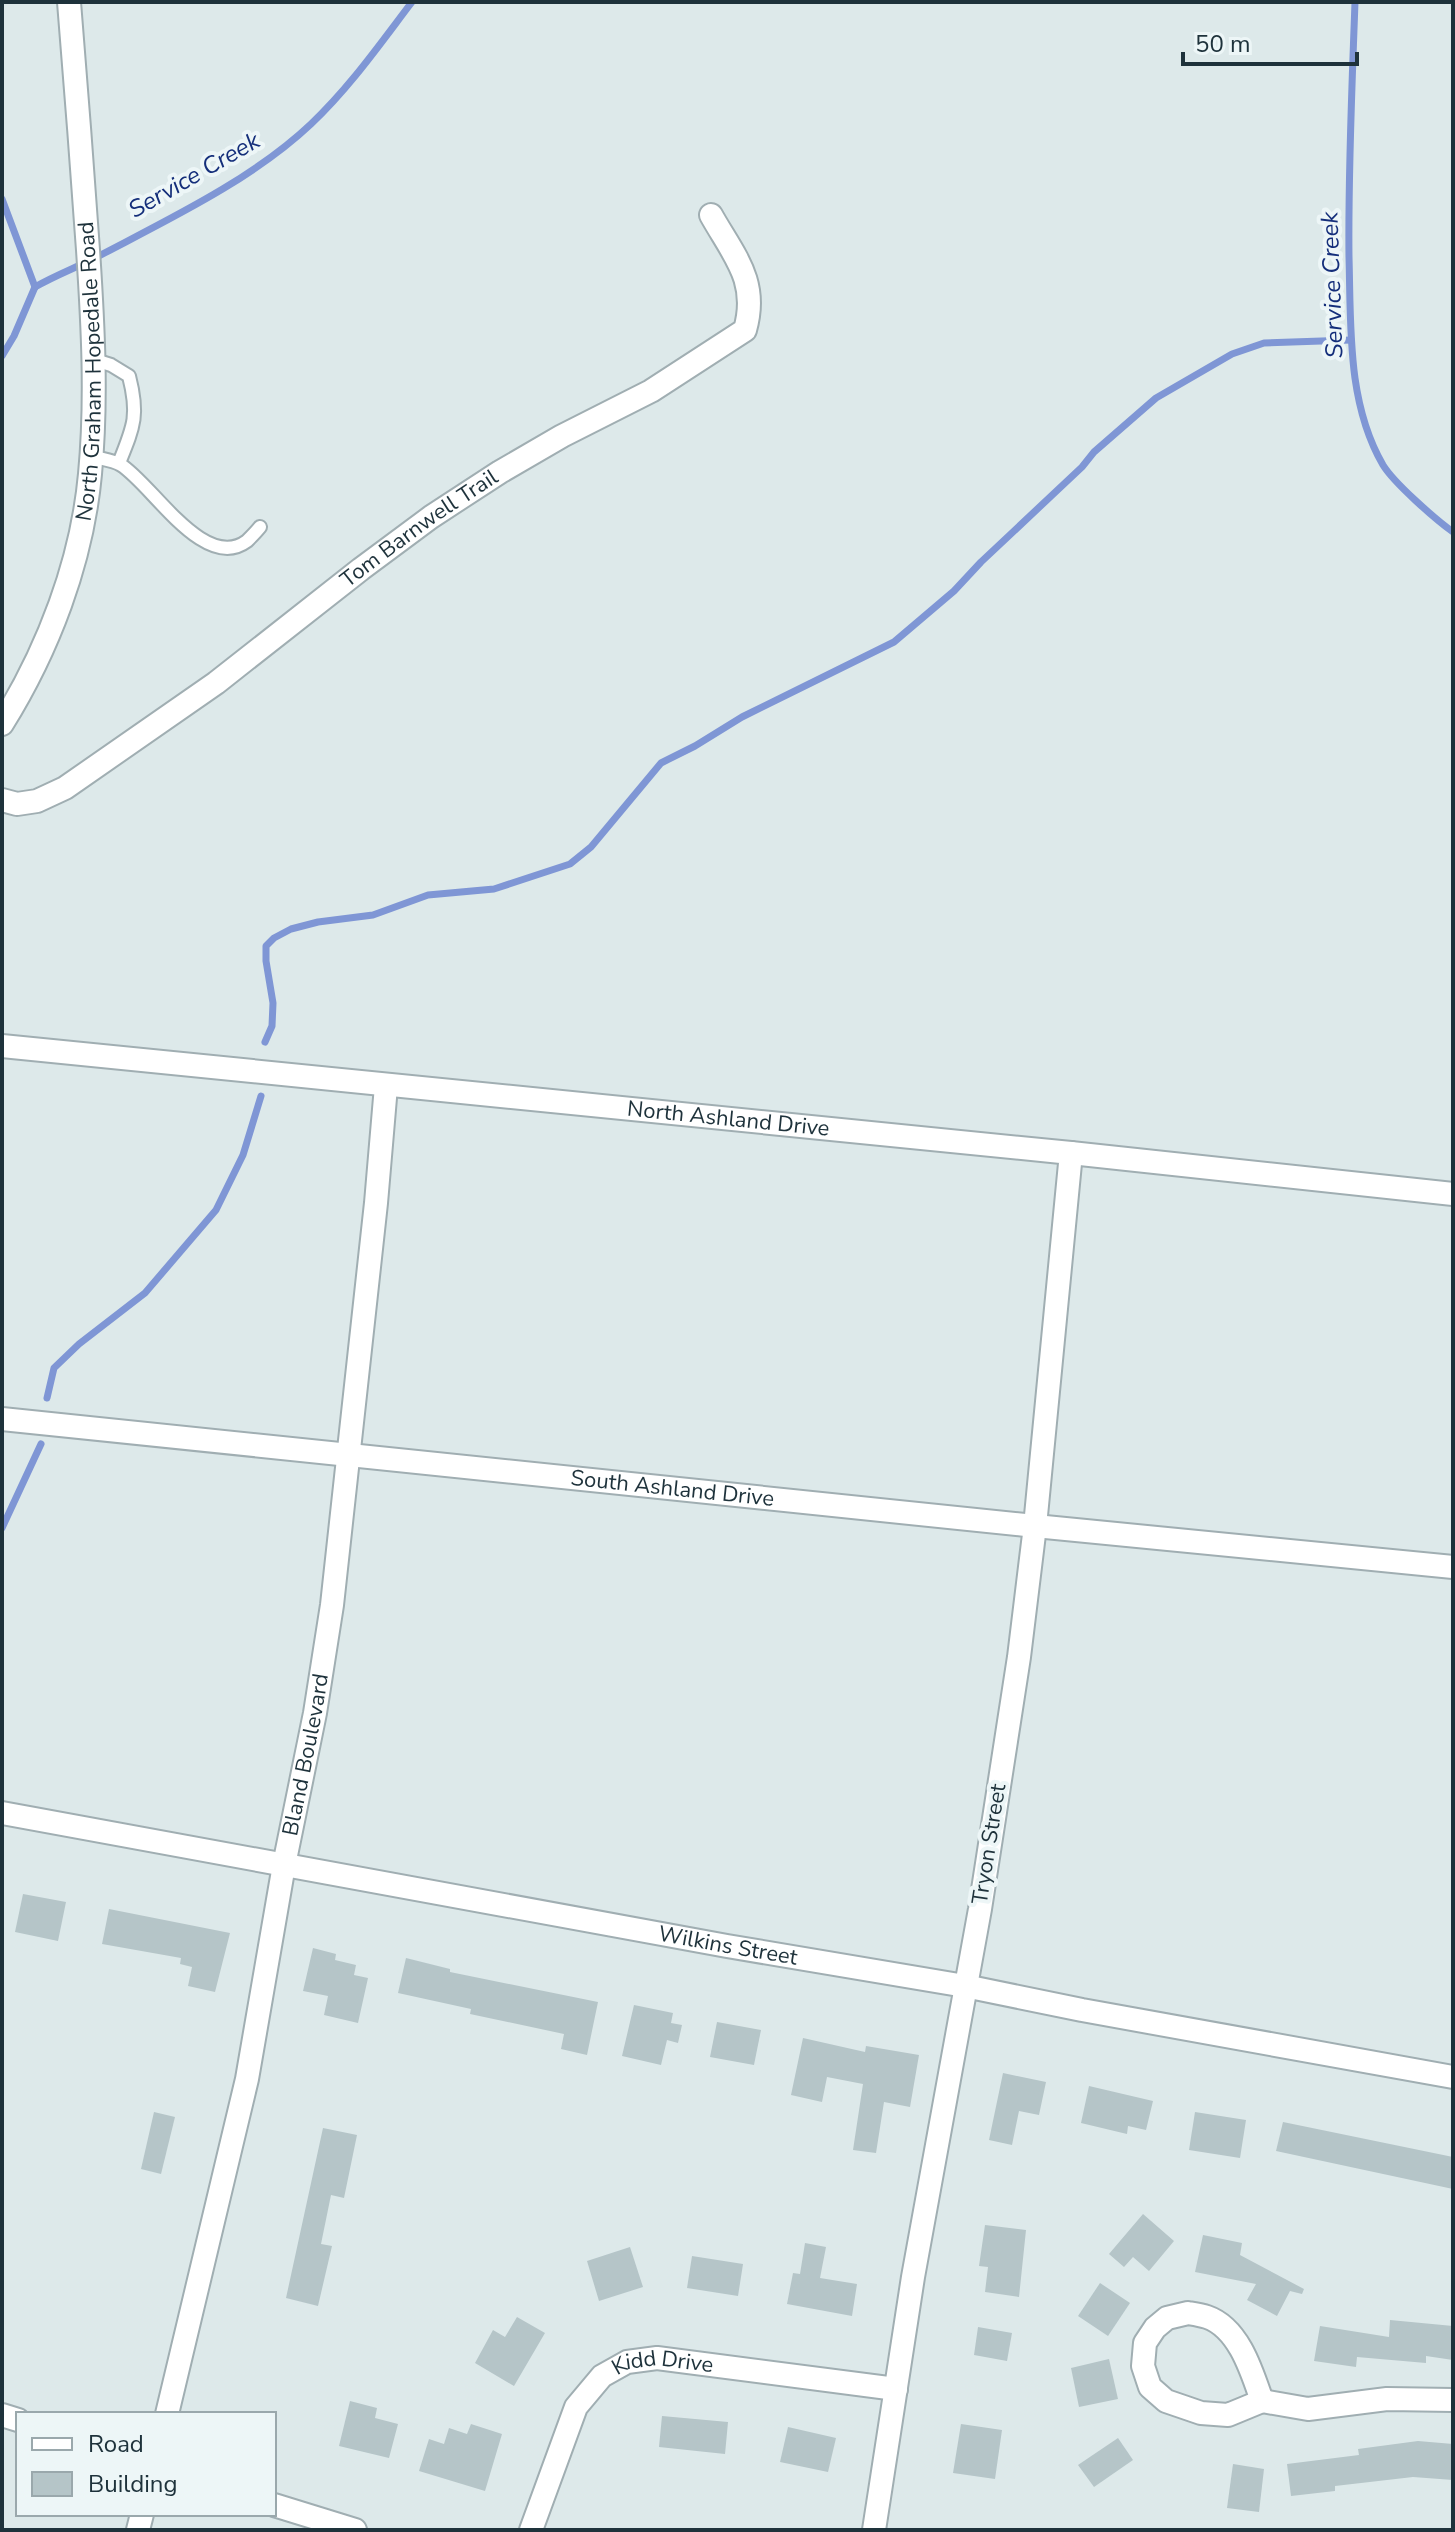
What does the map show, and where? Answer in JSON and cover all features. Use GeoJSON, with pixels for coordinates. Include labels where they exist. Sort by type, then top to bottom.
{"type":"FeatureCollection","features":[{"type":"Feature","properties":{"kind":"street","name":"North Graham Hopedale Road"},"geometry":{"type":"LineString","coordinates":[[2,724],[42,649],[63,594],[86,508],[91,456],[95,360],[69,2]]}},
{"type":"Feature","properties":{"kind":"street","name":"Tom Barnwell Trail"},"geometry":{"type":"LineString","coordinates":[[2,800],[17,804],[37,801],[65,788],[216,683],[348,578],[431,517],[550,443],[651,391],[745,330],[751,311],[750,292],[744,273],[711,215]]}},
{"type":"Feature","properties":{"kind":"street","name":"North Ashland Drive"},"geometry":{"type":"LineString","coordinates":[[2,1046],[1453,1194]]}},
{"type":"Feature","properties":{"kind":"street","name":"Bland Boulevard"},"geometry":{"type":"LineString","coordinates":[[167,2412],[247,2079],[284,1865],[315,1713],[332,1605],[386,1086]]}},
{"type":"Feature","properties":{"kind":"street","name":"Tryon Street"},"geometry":{"type":"LineString","coordinates":[[874,2530],[913,2277],[1019,1657],[1035,1526],[1071,1153]]}},
{"type":"Feature","properties":{"kind":"street","name":"South Ashland Drive"},"geometry":{"type":"LineString","coordinates":[[2,1419],[1453,1567]]}},
{"type":"Feature","properties":{"kind":"street","name":"Wilkins Street"},"geometry":{"type":"LineString","coordinates":[[2,1813],[1453,2077]]}},
{"type":"Feature","properties":{"kind":"street"},"geometry":{"type":"LineString","coordinates":[[1262,2401],[1238,2345],[1227,2330],[1210,2317],[1188,2313],[1167,2318],[1155,2328],[1145,2343],[1143,2366],[1150,2387],[1166,2401],[1201,2413],[1228,2415],[1262,2401],[1308,2409],[1387,2399],[1453,2400]]}},
{"type":"Feature","properties":{"kind":"street","name":"Kidd Drive"},"geometry":{"type":"LineString","coordinates":[[531,2530],[576,2407],[602,2376],[627,2362],[657,2358],[896,2389]]}},
{"type":"Feature","properties":{"kind":"street"},"geometry":{"type":"LineString","coordinates":[[276,2506],[355,2530]]}},
{"type":"Feature","properties":{"kind":"lane"},"geometry":{"type":"LineString","coordinates":[[95,360],[129,376],[136,402],[132,432],[119,463]]}},
{"type":"Feature","properties":{"kind":"lane"},"geometry":{"type":"LineString","coordinates":[[91,456],[119,463],[205,544],[225,547],[245,543],[260,527]]}},
{"type":"Feature","properties":{"kind":"building"},"geometry":{"type":"Polygon","coordinates":[[[23,1894],[66,1902],[58,1941],[15,1932],[23,1894]]]}},
{"type":"Feature","properties":{"kind":"building"},"geometry":{"type":"Polygon","coordinates":[[[109,1909],[230,1933],[215,1992],[188,1986],[192,1967],[180,1964],[181,1958],[102,1944],[109,1909]]]}},
{"type":"Feature","properties":{"kind":"building"},"geometry":{"type":"Polygon","coordinates":[[[313,1948],[336,1954],[335,1960],[356,1965],[354,1975],[368,1978],[358,2023],[324,2015],[328,1996],[303,1991],[313,1948]]]}},
{"type":"Feature","properties":{"kind":"building"},"geometry":{"type":"Polygon","coordinates":[[[406,1958],[450,1969],[450,1972],[598,2002],[587,2055],[561,2049],[564,2034],[470,2014],[471,2009],[398,1993],[406,1958]]]}},
{"type":"Feature","properties":{"kind":"building"},"geometry":{"type":"Polygon","coordinates":[[[634,2005],[673,2013],[671,2023],[682,2025],[678,2043],[667,2040],[661,2065],[622,2056],[634,2005]]]}},
{"type":"Feature","properties":{"kind":"building"},"geometry":{"type":"Polygon","coordinates":[[[717,2022],[761,2030],[754,2065],[710,2057],[717,2022]]]}},
{"type":"Feature","properties":{"kind":"building"},"geometry":{"type":"Polygon","coordinates":[[[803,2038],[865,2052],[866,2046],[919,2055],[910,2107],[884,2102],[876,2153],[853,2150],[863,2084],[827,2077],[822,2102],[791,2095],[803,2038]]]}},
{"type":"Feature","properties":{"kind":"building"},"geometry":{"type":"Polygon","coordinates":[[[1003,2073],[1046,2082],[1039,2115],[1019,2111],[1012,2145],[989,2140],[1003,2073]]]}},
{"type":"Feature","properties":{"kind":"building"},"geometry":{"type":"Polygon","coordinates":[[[1089,2086],[1153,2101],[1146,2130],[1128,2126],[1127,2134],[1081,2123],[1089,2086]]]}},
{"type":"Feature","properties":{"kind":"building"},"geometry":{"type":"Polygon","coordinates":[[[154,2112],[175,2117],[161,2174],[141,2169],[154,2112]]]}},
{"type":"Feature","properties":{"kind":"building"},"geometry":{"type":"Polygon","coordinates":[[[1195,2112],[1246,2120],[1240,2158],[1189,2150],[1195,2112]]]}},
{"type":"Feature","properties":{"kind":"building"},"geometry":{"type":"Polygon","coordinates":[[[1283,2122],[1453,2157],[1453,2189],[1276,2151],[1283,2122]]]}},
{"type":"Feature","properties":{"kind":"building"},"geometry":{"type":"Polygon","coordinates":[[[323,2128],[357,2135],[344,2198],[331,2195],[321,2244],[332,2246],[318,2306],[286,2298],[323,2128]]]}},
{"type":"Feature","properties":{"kind":"building"},"geometry":{"type":"Polygon","coordinates":[[[1143,2214],[1174,2241],[1149,2271],[1133,2257],[1124,2267],[1109,2254],[1143,2214]]]}},
{"type":"Feature","properties":{"kind":"building"},"geometry":{"type":"Polygon","coordinates":[[[985,2225],[1026,2230],[1019,2297],[985,2292],[988,2267],[979,2266],[985,2225]]]}},
{"type":"Feature","properties":{"kind":"building"},"geometry":{"type":"Polygon","coordinates":[[[1203,2235],[1242,2243],[1240,2255],[1304,2289],[1302,2294],[1290,2291],[1277,2316],[1247,2300],[1256,2284],[1195,2272],[1203,2235]]]}},
{"type":"Feature","properties":{"kind":"building"},"geometry":{"type":"Polygon","coordinates":[[[805,2243],[826,2247],[820,2278],[857,2284],[852,2316],[787,2304],[793,2273],[800,2274],[805,2243]]]}},
{"type":"Feature","properties":{"kind":"building"},"geometry":{"type":"Polygon","coordinates":[[[630,2247],[643,2287],[599,2301],[587,2261],[630,2247]]]}},
{"type":"Feature","properties":{"kind":"building"},"geometry":{"type":"Polygon","coordinates":[[[692,2256],[743,2264],[738,2296],[687,2288],[692,2256]]]}},
{"type":"Feature","properties":{"kind":"building"},"geometry":{"type":"Polygon","coordinates":[[[1100,2283],[1130,2303],[1108,2336],[1078,2316],[1100,2283]]]}},
{"type":"Feature","properties":{"kind":"building"},"geometry":{"type":"Polygon","coordinates":[[[517,2317],[545,2333],[514,2386],[475,2363],[493,2330],[505,2337],[517,2317]]]}},
{"type":"Feature","properties":{"kind":"building"},"geometry":{"type":"Polygon","coordinates":[[[1390,2320],[1453,2326],[1453,2360],[1426,2356],[1426,2363],[1357,2357],[1356,2367],[1314,2361],[1320,2326],[1389,2337],[1390,2320]]]}},
{"type":"Feature","properties":{"kind":"building"},"geometry":{"type":"Polygon","coordinates":[[[978,2327],[1012,2333],[1007,2361],[974,2355],[978,2327]]]}},
{"type":"Feature","properties":{"kind":"building"},"geometry":{"type":"Polygon","coordinates":[[[1109,2359],[1118,2399],[1079,2407],[1071,2368],[1109,2359]]]}},
{"type":"Feature","properties":{"kind":"building"},"geometry":{"type":"Polygon","coordinates":[[[350,2401],[377,2408],[375,2418],[398,2424],[389,2458],[339,2446],[350,2401]]]}},
{"type":"Feature","properties":{"kind":"building"},"geometry":{"type":"Polygon","coordinates":[[[662,2416],[728,2422],[725,2454],[659,2447],[662,2416]]]}},
{"type":"Feature","properties":{"kind":"building"},"geometry":{"type":"Polygon","coordinates":[[[471,2424],[502,2434],[485,2491],[419,2471],[429,2439],[444,2444],[449,2428],[467,2434],[471,2424]]]}},
{"type":"Feature","properties":{"kind":"building"},"geometry":{"type":"Polygon","coordinates":[[[961,2424],[1002,2430],[995,2479],[953,2473],[961,2424]]]}},
{"type":"Feature","properties":{"kind":"building"},"geometry":{"type":"Polygon","coordinates":[[[788,2427],[836,2438],[828,2472],[780,2462],[788,2427]]]}},
{"type":"Feature","properties":{"kind":"building"},"geometry":{"type":"Polygon","coordinates":[[[1118,2438],[1133,2460],[1094,2487],[1078,2465],[1118,2438]]]}},
{"type":"Feature","properties":{"kind":"building"},"geometry":{"type":"Polygon","coordinates":[[[1418,2441],[1453,2444],[1453,2480],[1413,2477],[1335,2486],[1335,2491],[1291,2496],[1287,2464],[1359,2455],[1358,2449],[1418,2441]]]}},
{"type":"Feature","properties":{"kind":"building"},"geometry":{"type":"Polygon","coordinates":[[[1233,2464],[1264,2469],[1259,2512],[1227,2508],[1233,2464]]]}},
{"type":"Feature","properties":{"kind":"waterway","name":"Service Creek"},"geometry":{"type":"LineString","coordinates":[[35,287],[208,198],[288,144],[339,95],[412,2]]}},
{"type":"Feature","properties":{"kind":"waterway","name":"Service Creek"},"geometry":{"type":"LineString","coordinates":[[1355,2],[1349,257],[1351,337],[1357,390],[1371,441],[1388,473],[1453,532]]}},
{"type":"Feature","properties":{"kind":"waterway","name":"Service Creek"},"geometry":{"type":"LineString","coordinates":[[2,199],[35,287]]}},
{"type":"Feature","properties":{"kind":"waterway"},"geometry":{"type":"LineString","coordinates":[[2,356],[35,287]]}},
{"type":"Feature","properties":{"kind":"waterway"},"geometry":{"type":"LineString","coordinates":[[265,1042],[272,1026],[273,1003],[266,946],[274,938],[291,929],[318,922],[373,915],[428,895],[494,889],[570,864],[591,847],[661,763],[742,717],[894,642],[954,591],[1094,452],[1156,398],[1232,354],[1264,343],[1351,340]]}},
{"type":"Feature","properties":{"kind":"waterway"},"geometry":{"type":"LineString","coordinates":[[47,1398],[54,1368],[79,1344],[145,1293],[216,1210],[243,1155],[261,1096]]}},
{"type":"Feature","properties":{"kind":"waterway"},"geometry":{"type":"LineString","coordinates":[[2,1528],[41,1444]]}}]}
